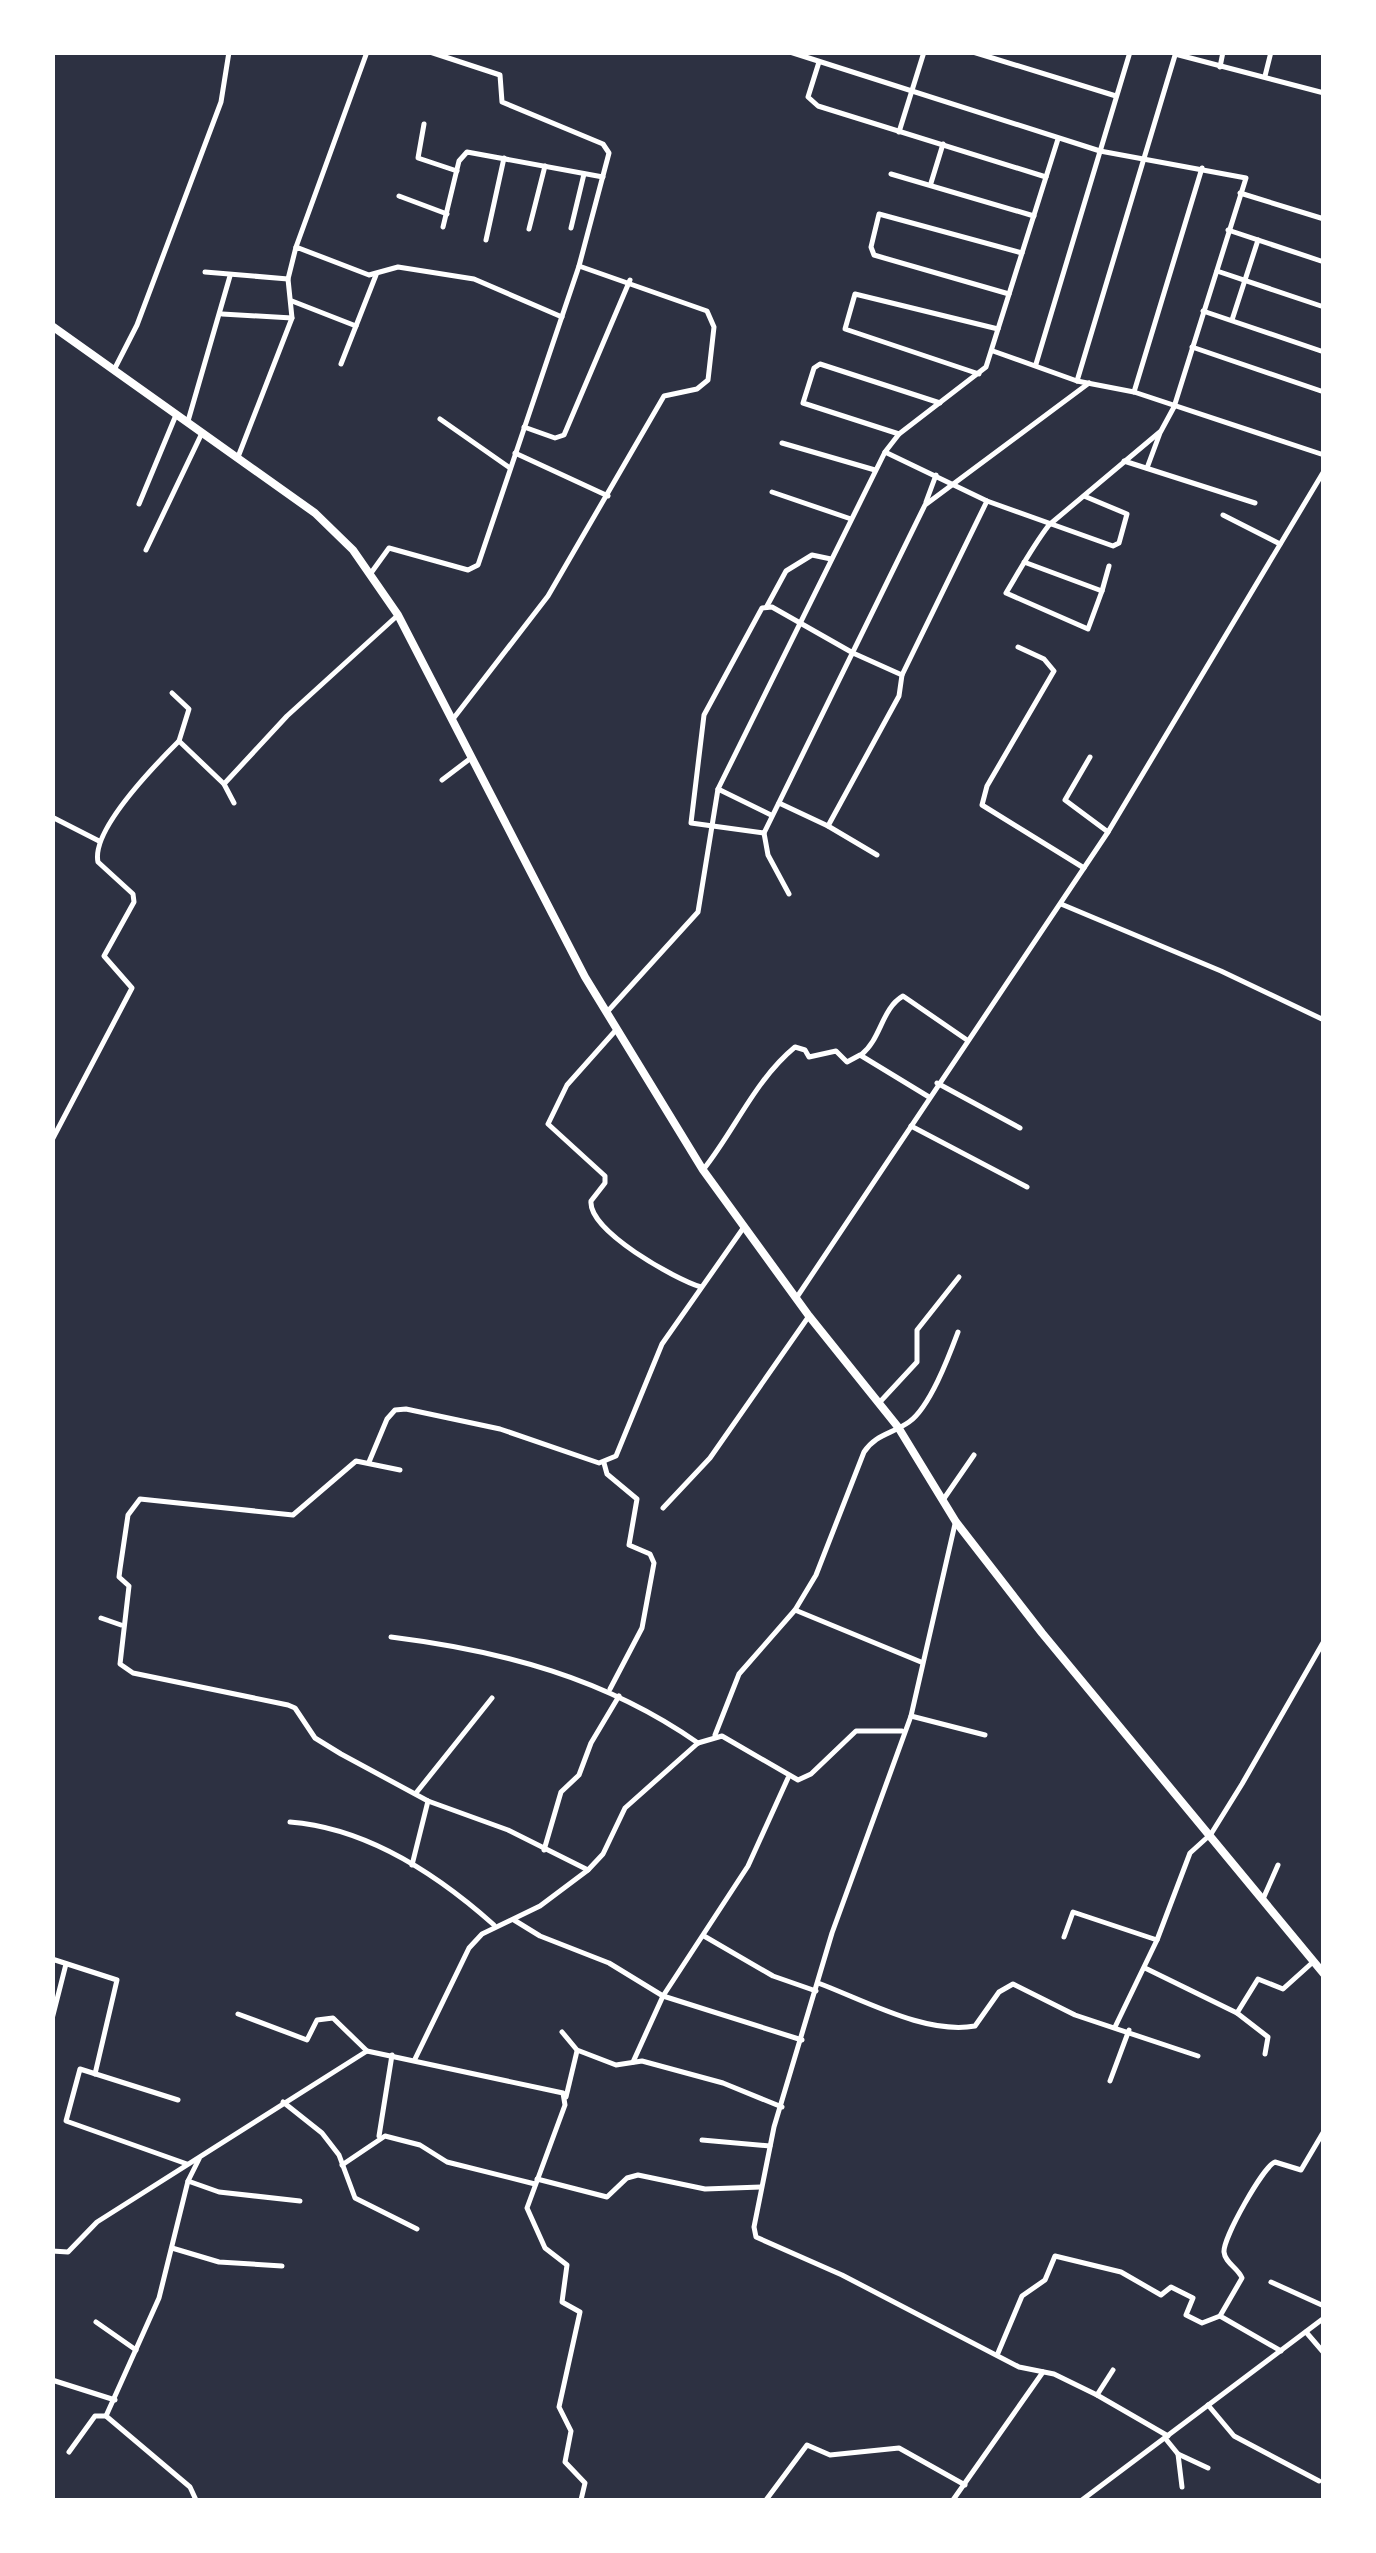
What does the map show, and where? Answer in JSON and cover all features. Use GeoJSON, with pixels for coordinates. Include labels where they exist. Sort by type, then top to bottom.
{"type":"FeatureCollection","features":[{"type":"Feature","properties":{"kind":"main road"},"geometry":{"type":"LineString","coordinates":[[52,326],[315,513],[371,574],[398,615],[473,756],[532,878],[605,1014],[703,1170],[809,1316],[898,1427],[956,1522],[1099,1706],[1324,1974]]}},
{"type":"Feature","properties":{"kind":"street"},"geometry":{"type":"LineString","coordinates":[[115,368],[137,325],[221,102],[229,52]]}},
{"type":"Feature","properties":{"kind":"street"},"geometry":{"type":"LineString","coordinates":[[237,460],[292,318],[288,279],[296,247],[367,52]]}},
{"type":"Feature","properties":{"kind":"street"},"geometry":{"type":"LineString","coordinates":[[371,574],[389,548],[474,570],[580,266],[609,152],[606,146],[502,102],[503,79],[494,72],[430,52]]}},
{"type":"Feature","properties":{"kind":"street"},"geometry":{"type":"LineString","coordinates":[[790,52],[1100,152],[1243,175],[1174,407],[1147,468]]}},
{"type":"Feature","properties":{"kind":"street"},"geometry":{"type":"LineString","coordinates":[[899,132],[924,52]]}},
{"type":"Feature","properties":{"kind":"street"},"geometry":{"type":"LineString","coordinates":[[973,52],[1116,96]]}},
{"type":"Feature","properties":{"kind":"street"},"geometry":{"type":"LineString","coordinates":[[1036,364],[1130,52]]}},
{"type":"Feature","properties":{"kind":"street"},"geometry":{"type":"LineString","coordinates":[[1220,67],[1223,52]]}},
{"type":"Feature","properties":{"kind":"street"},"geometry":{"type":"LineString","coordinates":[[1265,76],[1270,52]]}},
{"type":"Feature","properties":{"kind":"street"},"geometry":{"type":"LineString","coordinates":[[1076,381],[1176,54],[1324,93]]}},
{"type":"Feature","properties":{"kind":"street"},"geometry":{"type":"LineString","coordinates":[[818,62],[810,102],[1046,177]]}},
{"type":"Feature","properties":{"kind":"street"},"geometry":{"type":"LineString","coordinates":[[424,124],[418,158],[456,170]]}},
{"type":"Feature","properties":{"kind":"street"},"geometry":{"type":"LineString","coordinates":[[605,1014],[698,912],[718,789],[884,452],[899,434],[979,374],[993,350],[1058,139]]}},
{"type":"Feature","properties":{"kind":"street"},"geometry":{"type":"LineString","coordinates":[[931,183],[943,144]]}},
{"type":"Feature","properties":{"kind":"street"},"geometry":{"type":"LineString","coordinates":[[443,228],[456,170],[466,152],[603,177]]}},
{"type":"Feature","properties":{"kind":"street"},"geometry":{"type":"LineString","coordinates":[[486,240],[504,158]]}},
{"type":"Feature","properties":{"kind":"street"},"geometry":{"type":"LineString","coordinates":[[528,230],[545,166]]}},
{"type":"Feature","properties":{"kind":"street"},"geometry":{"type":"LineString","coordinates":[[1134,392],[1202,168]]}},
{"type":"Feature","properties":{"kind":"street"},"geometry":{"type":"LineString","coordinates":[[571,228],[584,174]]}},
{"type":"Feature","properties":{"kind":"street"},"geometry":{"type":"LineString","coordinates":[[891,174],[1034,216]]}},
{"type":"Feature","properties":{"kind":"street"},"geometry":{"type":"LineString","coordinates":[[1240,193],[1324,219]]}},
{"type":"Feature","properties":{"kind":"street"},"geometry":{"type":"LineString","coordinates":[[399,196],[446,214]]}},
{"type":"Feature","properties":{"kind":"street"},"geometry":{"type":"LineString","coordinates":[[1009,294],[874,254],[871,247],[879,214],[1022,253]]}},
{"type":"Feature","properties":{"kind":"street"},"geometry":{"type":"LineString","coordinates":[[1228,230],[1324,262]]}},
{"type":"Feature","properties":{"kind":"street"},"geometry":{"type":"LineString","coordinates":[[1232,320],[1258,240]]}},
{"type":"Feature","properties":{"kind":"street"},"geometry":{"type":"LineString","coordinates":[[296,247],[376,275],[398,267],[430,269],[497,286],[562,317]]}},
{"type":"Feature","properties":{"kind":"street"},"geometry":{"type":"LineString","coordinates":[[453,719],[548,596],[664,396],[704,386],[714,342],[714,320],[707,311],[630,280],[580,266]]}},
{"type":"Feature","properties":{"kind":"street"},"geometry":{"type":"LineString","coordinates":[[1217,270],[1324,307]]}},
{"type":"Feature","properties":{"kind":"street"},"geometry":{"type":"LineString","coordinates":[[204,272],[288,279]]}},
{"type":"Feature","properties":{"kind":"street"},"geometry":{"type":"LineString","coordinates":[[341,364],[376,275]]}},
{"type":"Feature","properties":{"kind":"street"},"geometry":{"type":"LineString","coordinates":[[188,421],[230,276]]}},
{"type":"Feature","properties":{"kind":"street"},"geometry":{"type":"LineString","coordinates":[[524,427],[555,438],[564,435],[630,280]]}},
{"type":"Feature","properties":{"kind":"street"},"geometry":{"type":"LineString","coordinates":[[979,374],[845,329],[854,294],[998,329]]}},
{"type":"Feature","properties":{"kind":"street"},"geometry":{"type":"LineString","coordinates":[[292,301],[356,326]]}},
{"type":"Feature","properties":{"kind":"street"},"geometry":{"type":"LineString","coordinates":[[1203,311],[1324,352]]}},
{"type":"Feature","properties":{"kind":"street"},"geometry":{"type":"LineString","coordinates":[[222,314],[292,318]]}},
{"type":"Feature","properties":{"kind":"street"},"geometry":{"type":"LineString","coordinates":[[1192,347],[1324,392]]}},
{"type":"Feature","properties":{"kind":"street"},"geometry":{"type":"LineString","coordinates":[[993,350],[1076,381],[1134,392],[1324,455]]}},
{"type":"Feature","properties":{"kind":"street"},"geometry":{"type":"LineString","coordinates":[[899,434],[803,403],[814,368],[820,364],[940,404]]}},
{"type":"Feature","properties":{"kind":"street"},"geometry":{"type":"LineString","coordinates":[[926,505],[1089,383]]}},
{"type":"Feature","properties":{"kind":"street"},"geometry":{"type":"LineString","coordinates":[[139,504],[176,414]]}},
{"type":"Feature","properties":{"kind":"street"},"geometry":{"type":"LineString","coordinates":[[440,420],[510,468]]}},
{"type":"Feature","properties":{"kind":"street"},"geometry":{"type":"LineString","coordinates":[[1109,566],[1088,629],[1006,594],[1049,526],[1161,430]]}},
{"type":"Feature","properties":{"kind":"street"},"geometry":{"type":"LineString","coordinates":[[146,550],[171,489],[202,432]]}},
{"type":"Feature","properties":{"kind":"street"},"geometry":{"type":"LineString","coordinates":[[782,443],[875,470]]}},
{"type":"Feature","properties":{"kind":"street"},"geometry":{"type":"LineString","coordinates":[[884,452],[1049,526],[1112,546],[1119,543],[1127,514],[1083,496]]}},
{"type":"Feature","properties":{"kind":"street"},"geometry":{"type":"LineString","coordinates":[[515,453],[608,496]]}},
{"type":"Feature","properties":{"kind":"street"},"geometry":{"type":"LineString","coordinates":[[1122,461],[1255,503]]}},
{"type":"Feature","properties":{"kind":"street"},"geometry":{"type":"LineString","coordinates":[[797,1297],[1108,832],[1324,471]]}},
{"type":"Feature","properties":{"kind":"street"},"geometry":{"type":"LineString","coordinates":[[788,894],[768,855],[764,832],[926,505],[936,475]]}},
{"type":"Feature","properties":{"kind":"street"},"geometry":{"type":"LineString","coordinates":[[772,492],[850,520]]}},
{"type":"Feature","properties":{"kind":"street"},"geometry":{"type":"LineString","coordinates":[[828,826],[899,696],[902,675],[987,501]]}},
{"type":"Feature","properties":{"kind":"street"},"geometry":{"type":"LineString","coordinates":[[1224,515],[1280,544]]}},
{"type":"Feature","properties":{"kind":"street"},"geometry":{"type":"LineString","coordinates":[[764,832],[692,823],[704,716],[786,571],[812,556],[831,559]]}},
{"type":"Feature","properties":{"kind":"street"},"geometry":{"type":"LineString","coordinates":[[1024,562],[1102,590]]}},
{"type":"Feature","properties":{"kind":"street"},"geometry":{"type":"LineString","coordinates":[[767,606],[902,675]]}},
{"type":"Feature","properties":{"kind":"street"},"geometry":{"type":"LineString","coordinates":[[224,784],[287,716],[398,615]]}},
{"type":"Feature","properties":{"kind":"street"},"geometry":{"type":"LineString","coordinates":[[1018,647],[1044,659],[1054,671],[1003,766],[987,786],[982,804],[1084,868]]}},
{"type":"Feature","properties":{"kind":"street"},"geometry":{"type":"LineString","coordinates":[[52,1140],[132,988],[104,956],[134,902],[133,894],[98,862],[98,840],[149,770],[179,741],[190,709],[172,693]]}},
{"type":"Feature","properties":{"kind":"street"},"geometry":{"type":"LineString","coordinates":[[179,741],[224,784],[234,803]]}},
{"type":"Feature","properties":{"kind":"street"},"geometry":{"type":"LineString","coordinates":[[442,780],[473,756]]}},
{"type":"Feature","properties":{"kind":"street"},"geometry":{"type":"LineString","coordinates":[[1090,756],[1065,800],[1108,832]]}},
{"type":"Feature","properties":{"kind":"street"},"geometry":{"type":"LineString","coordinates":[[718,789],[771,816]]}},
{"type":"Feature","properties":{"kind":"street"},"geometry":{"type":"LineString","coordinates":[[779,803],[877,854]]}},
{"type":"Feature","properties":{"kind":"street"},"geometry":{"type":"LineString","coordinates":[[52,817],[98,840]]}},
{"type":"Feature","properties":{"kind":"street"},"geometry":{"type":"LineString","coordinates":[[1060,904],[1221,971],[1324,1020]]}},
{"type":"Feature","properties":{"kind":"street"},"geometry":{"type":"LineString","coordinates":[[703,1170],[730,1136],[756,1091],[795,1048],[801,1046],[808,1057],[836,1052],[847,1062],[860,1056],[882,1030],[896,1001],[904,996],[967,1040]]}},
{"type":"Feature","properties":{"kind":"street"},"geometry":{"type":"LineString","coordinates":[[616,1030],[567,1085],[548,1124],[605,1176],[592,1202],[594,1217],[652,1265],[702,1288]]}},
{"type":"Feature","properties":{"kind":"street"},"geometry":{"type":"LineString","coordinates":[[860,1056],[930,1098]]}},
{"type":"Feature","properties":{"kind":"street"},"geometry":{"type":"LineString","coordinates":[[938,1083],[1020,1128]]}},
{"type":"Feature","properties":{"kind":"street"},"geometry":{"type":"LineString","coordinates":[[910,1126],[1028,1187]]}},
{"type":"Feature","properties":{"kind":"street"},"geometry":{"type":"LineString","coordinates":[[604,1464],[616,1456],[662,1344],[744,1227]]}},
{"type":"Feature","properties":{"kind":"street"},"geometry":{"type":"LineString","coordinates":[[879,1403],[914,1368],[919,1355],[917,1330],[958,1277]]}},
{"type":"Feature","properties":{"kind":"street"},"geometry":{"type":"LineString","coordinates":[[663,1508],[710,1458],[809,1316]]}},
{"type":"Feature","properties":{"kind":"street"},"geometry":{"type":"LineString","coordinates":[[415,2059],[468,1948],[494,1925],[514,1920],[588,1870],[603,1854],[625,1808],[698,1742],[715,1734],[740,1674],[795,1610],[816,1575],[864,1452],[873,1439],[918,1412],[958,1332]]}},
{"type":"Feature","properties":{"kind":"street"},"geometry":{"type":"LineString","coordinates":[[369,1462],[386,1419],[396,1410],[406,1409],[500,1429],[604,1464]]}},
{"type":"Feature","properties":{"kind":"street"},"geometry":{"type":"LineString","coordinates":[[943,1500],[974,1455]]}},
{"type":"Feature","properties":{"kind":"street"},"geometry":{"type":"LineString","coordinates":[[400,1470],[369,1462],[350,1464],[293,1515],[140,1499],[128,1516],[120,1569],[119,1577],[129,1586],[119,1657],[126,1669],[288,1704],[296,1708],[315,1738],[428,1801],[508,1830],[588,1870]]}},
{"type":"Feature","properties":{"kind":"street"},"geometry":{"type":"LineString","coordinates":[[604,1464],[607,1474],[637,1499],[630,1545],[650,1554],[654,1562],[642,1628],[610,1689]]}},
{"type":"Feature","properties":{"kind":"street"},"geometry":{"type":"LineString","coordinates":[[956,1522],[911,1716],[902,1731],[818,1983],[770,2146],[756,2237],[1018,2367],[1042,2372],[1097,2395],[1167,2437],[1178,2454],[1182,2488]]}},
{"type":"Feature","properties":{"kind":"street"},"geometry":{"type":"LineString","coordinates":[[795,1610],[922,1662]]}},
{"type":"Feature","properties":{"kind":"street"},"geometry":{"type":"LineString","coordinates":[[101,1618],[121,1626]]}},
{"type":"Feature","properties":{"kind":"street"},"geometry":{"type":"LineString","coordinates":[[391,1637],[534,1662],[610,1689],[698,1742]]}},
{"type":"Feature","properties":{"kind":"street"},"geometry":{"type":"LineString","coordinates":[[1115,2027],[1158,1940],[1176,1879],[1190,1853],[1210,1834],[1324,1641]]}},
{"type":"Feature","properties":{"kind":"street"},"geometry":{"type":"LineString","coordinates":[[544,1850],[561,1792],[579,1776],[619,1696]]}},
{"type":"Feature","properties":{"kind":"street"},"geometry":{"type":"LineString","coordinates":[[416,1793],[492,1698]]}},
{"type":"Feature","properties":{"kind":"street"},"geometry":{"type":"LineString","coordinates":[[911,1716],[985,1736]]}},
{"type":"Feature","properties":{"kind":"street"},"geometry":{"type":"LineString","coordinates":[[715,1734],[788,1778],[798,1780],[810,1774],[856,1731],[902,1731]]}},
{"type":"Feature","properties":{"kind":"street"},"geometry":{"type":"LineString","coordinates":[[633,2062],[663,1996],[748,1866],[788,1778]]}},
{"type":"Feature","properties":{"kind":"street"},"geometry":{"type":"LineString","coordinates":[[412,1864],[428,1801]]}},
{"type":"Feature","properties":{"kind":"street"},"geometry":{"type":"LineString","coordinates":[[290,1822],[339,1830],[412,1864],[494,1925]]}},
{"type":"Feature","properties":{"kind":"street"},"geometry":{"type":"LineString","coordinates":[[1262,1902],[1278,1866]]}},
{"type":"Feature","properties":{"kind":"street"},"geometry":{"type":"LineString","coordinates":[[1064,1937],[1073,1912],[1158,1940]]}},
{"type":"Feature","properties":{"kind":"street"},"geometry":{"type":"LineString","coordinates":[[514,1920],[540,1936],[608,1962],[663,1996],[802,2040]]}},
{"type":"Feature","properties":{"kind":"street"},"geometry":{"type":"LineString","coordinates":[[704,1936],[772,1976],[816,1991]]}},
{"type":"Feature","properties":{"kind":"street"},"geometry":{"type":"LineString","coordinates":[[52,1960],[117,1980],[95,2074]]}},
{"type":"Feature","properties":{"kind":"street"},"geometry":{"type":"LineString","coordinates":[[1238,2013],[1258,1979],[1283,1990],[1313,1962]]}},
{"type":"Feature","properties":{"kind":"street"},"geometry":{"type":"LineString","coordinates":[[53,2016],[66,1964]]}},
{"type":"Feature","properties":{"kind":"street"},"geometry":{"type":"LineString","coordinates":[[1145,1968],[1238,2013],[1267,2034],[1264,2054]]}},
{"type":"Feature","properties":{"kind":"street"},"geometry":{"type":"LineString","coordinates":[[818,1983],[916,2018],[963,2028],[975,2026],[999,1992],[1013,1984],[1051,2006],[1198,2056]]}},
{"type":"Feature","properties":{"kind":"street"},"geometry":{"type":"LineString","coordinates":[[238,2014],[308,2040],[317,2020],[332,2018],[368,2051],[566,2096]]}},
{"type":"Feature","properties":{"kind":"street"},"geometry":{"type":"LineString","coordinates":[[1110,2081],[1129,2030]]}},
{"type":"Feature","properties":{"kind":"street"},"geometry":{"type":"LineString","coordinates":[[562,2032],[577,2050],[616,2065],[633,2062],[724,2083],[782,2107]]}},
{"type":"Feature","properties":{"kind":"street"},"geometry":{"type":"LineString","coordinates":[[577,2050],[528,2213],[545,2248],[567,2265],[562,2302],[580,2312],[559,2407],[571,2432],[565,2462],[585,2483],[581,2500]]}},
{"type":"Feature","properties":{"kind":"street"},"geometry":{"type":"LineString","coordinates":[[52,2251],[68,2252],[97,2222],[368,2051]]}},
{"type":"Feature","properties":{"kind":"street"},"geometry":{"type":"LineString","coordinates":[[342,2165],[379,2136],[392,2054]]}},
{"type":"Feature","properties":{"kind":"street"},"geometry":{"type":"LineString","coordinates":[[178,2100],[80,2070],[66,2122],[187,2164]]}},
{"type":"Feature","properties":{"kind":"street"},"geometry":{"type":"LineString","coordinates":[[283,2102],[322,2133],[342,2165],[355,2198],[417,2229]]}},
{"type":"Feature","properties":{"kind":"street"},"geometry":{"type":"LineString","coordinates":[[998,2354],[1022,2296],[1044,2280],[1055,2256],[1122,2272],[1161,2296],[1172,2287],[1193,2298],[1186,2316],[1202,2323],[1220,2316],[1242,2278],[1228,2261],[1225,2246],[1263,2170],[1275,2162],[1301,2170],[1324,2131]]}},
{"type":"Feature","properties":{"kind":"street"},"geometry":{"type":"LineString","coordinates":[[379,2136],[420,2144],[446,2162],[606,2197],[627,2178],[638,2175],[705,2189],[761,2187]]}},
{"type":"Feature","properties":{"kind":"street"},"geometry":{"type":"LineString","coordinates":[[702,2140],[770,2146]]}},
{"type":"Feature","properties":{"kind":"street"},"geometry":{"type":"LineString","coordinates":[[106,2416],[159,2298],[188,2181],[200,2156]]}},
{"type":"Feature","properties":{"kind":"street"},"geometry":{"type":"LineString","coordinates":[[188,2181],[219,2192],[300,2201]]}},
{"type":"Feature","properties":{"kind":"street"},"geometry":{"type":"LineString","coordinates":[[171,2248],[220,2262],[282,2266]]}},
{"type":"Feature","properties":{"kind":"street"},"geometry":{"type":"LineString","coordinates":[[1271,2282],[1324,2306]]}},
{"type":"Feature","properties":{"kind":"street"},"geometry":{"type":"LineString","coordinates":[[1220,2316],[1281,2351]]}},
{"type":"Feature","properties":{"kind":"street"},"geometry":{"type":"LineString","coordinates":[[1082,2500],[1308,2334],[1324,2318]]}},
{"type":"Feature","properties":{"kind":"street"},"geometry":{"type":"LineString","coordinates":[[96,2322],[136,2350]]}},
{"type":"Feature","properties":{"kind":"street"},"geometry":{"type":"LineString","coordinates":[[1308,2334],[1322,2351]]}},
{"type":"Feature","properties":{"kind":"street"},"geometry":{"type":"LineString","coordinates":[[1097,2395],[1113,2370]]}},
{"type":"Feature","properties":{"kind":"street"},"geometry":{"type":"LineString","coordinates":[[952,2500],[1042,2372]]}},
{"type":"Feature","properties":{"kind":"street"},"geometry":{"type":"LineString","coordinates":[[52,2380],[116,2400]]}},
{"type":"Feature","properties":{"kind":"street"},"geometry":{"type":"LineString","coordinates":[[1208,2406],[1234,2436],[1319,2481]]}},
{"type":"Feature","properties":{"kind":"street"},"geometry":{"type":"LineString","coordinates":[[69,2452],[95,2416],[106,2416],[190,2487],[196,2500]]}},
{"type":"Feature","properties":{"kind":"street"},"geometry":{"type":"LineString","coordinates":[[766,2500],[807,2445],[830,2455],[899,2448],[965,2486]]}},
{"type":"Feature","properties":{"kind":"street"},"geometry":{"type":"LineString","coordinates":[[1178,2454],[1208,2468]]}}]}
